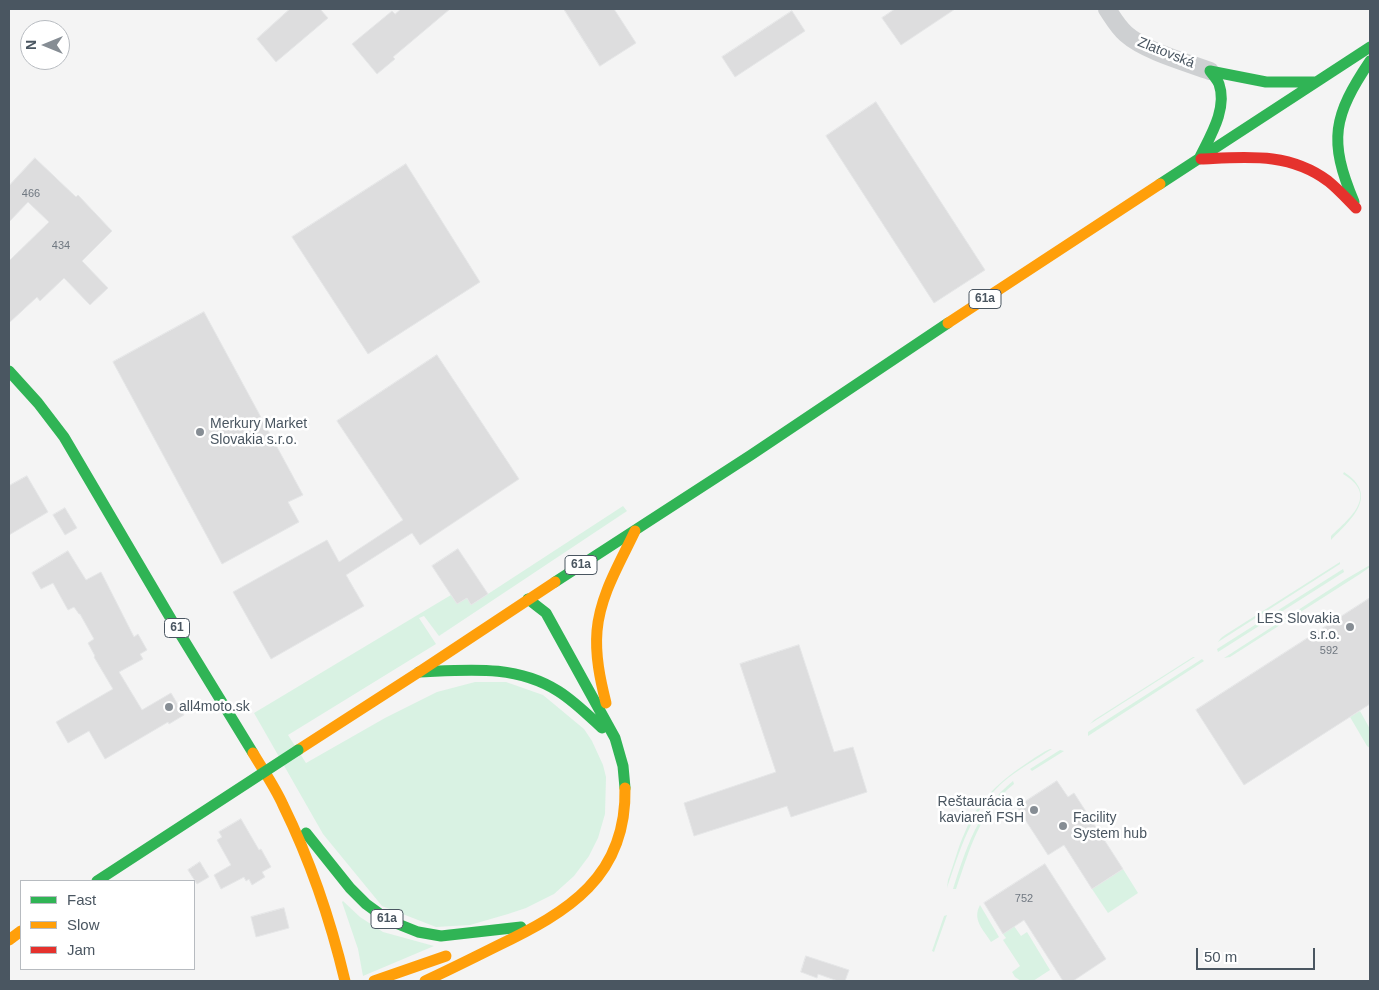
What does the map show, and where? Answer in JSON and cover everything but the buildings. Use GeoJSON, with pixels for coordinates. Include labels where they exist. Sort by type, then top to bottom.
{"type":"FeatureCollection","features":[{"type":"Feature","properties":{"kind":"main road","name":"61a"},"geometry":{"type":"LineString","coordinates":[[99,880],[635,531],[904,352],[1370,47]]}},
{"type":"Feature","properties":{"kind":"main road"},"geometry":{"type":"LineString","coordinates":[[1210,70],[1219,84],[1221,101],[1218,118],[1199,159],[1260,156],[1285,159],[1308,168],[1327,180],[1356,208],[1345,180],[1339,156],[1338,130],[1343,108],[1353,87],[1370,61]]}},
{"type":"Feature","properties":{"kind":"main road"},"geometry":{"type":"LineString","coordinates":[[1210,70],[1266,82],[1316,82]]}},
{"type":"Feature","properties":{"kind":"main road","name":"61"},"geometry":{"type":"LineString","coordinates":[[9,372],[38,404],[64,438],[171,619],[228,709],[283,804],[317,886],[338,951],[345,981]]}},
{"type":"Feature","properties":{"kind":"main road","name":"61a"},"geometry":{"type":"LineString","coordinates":[[502,957],[540,925],[576,901],[589,889],[609,862],[623,821],[626,785],[620,751],[599,676],[596,653],[596,629],[609,586],[635,531]]}},
{"type":"Feature","properties":{"kind":"main road"},"geometry":{"type":"LineString","coordinates":[[528,599],[530,615]]}},
{"type":"Feature","properties":{"kind":"main road","name":"61a"},"geometry":{"type":"LineString","coordinates":[[528,599],[546,613],[615,738]]}},
{"type":"Feature","properties":{"kind":"main road","name":"61a"},"geometry":{"type":"LineString","coordinates":[[564,669],[615,738]]}},
{"type":"Feature","properties":{"kind":"main road"},"geometry":{"type":"LineString","coordinates":[[419,672],[486,670],[522,674],[551,686],[615,738]]}},
{"type":"Feature","properties":{"kind":"main road","name":"61a"},"geometry":{"type":"LineString","coordinates":[[283,804],[350,888],[366,904],[388,920],[418,932],[441,936],[540,925]]}},
{"type":"Feature","properties":{"kind":"main road","name":"61a"},"geometry":{"type":"LineString","coordinates":[[471,947],[540,925]]}},
{"type":"Feature","properties":{"kind":"main road","name":"61a"},"geometry":{"type":"LineString","coordinates":[[425,981],[540,925]]}},
{"type":"Feature","properties":{"kind":"main road"},"geometry":{"type":"LineString","coordinates":[[9,940],[20,932]]}},
{"type":"Feature","properties":{"kind":"main road"},"geometry":{"type":"LineString","coordinates":[[374,981],[454,953]]}},
{"type":"Feature","properties":{"kind":"street","name":"Zlatovská"},"geometry":{"type":"LineString","coordinates":[[1107,9],[1117,26],[1138,43],[1210,70]]}},
{"type":"Feature","properties":{"kind":"green space"},"geometry":{"type":"Polygon","coordinates":[[[1344,472],[1354,481],[1360,489],[1361,498],[1354,515],[1331,540],[1331,536],[1353,514],[1360,498],[1359,490],[1354,482],[1343,474],[1344,472]]]}},
{"type":"Feature","properties":{"kind":"green space"},"geometry":{"type":"Polygon","coordinates":[[[623,506],[627,511],[439,636],[424,616],[419,618],[436,644],[288,735],[306,763],[385,718],[437,692],[475,682],[506,682],[543,695],[584,729],[592,741],[603,765],[606,777],[605,814],[598,838],[589,856],[574,876],[554,894],[526,908],[470,925],[436,927],[382,906],[323,834],[254,713],[451,595],[457,604],[467,598],[471,605],[623,506]]]}},
{"type":"Feature","properties":{"kind":"green space"},"geometry":{"type":"Polygon","coordinates":[[[1340,562],[1340,564],[1218,642],[1225,635],[1340,562]]]}},
{"type":"Feature","properties":{"kind":"green space"},"geometry":{"type":"Polygon","coordinates":[[[1370,565],[1360,574],[1230,657],[1224,658],[1346,579],[1370,565]]]}},
{"type":"Feature","properties":{"kind":"green space"},"geometry":{"type":"Polygon","coordinates":[[[1343,569],[1344,572],[1218,652],[1217,649],[1343,569]]]}},
{"type":"Feature","properties":{"kind":"green space"},"geometry":{"type":"Polygon","coordinates":[[[1195,657],[1090,724],[1094,720],[1195,657]]]}},
{"type":"Feature","properties":{"kind":"green space"},"geometry":{"type":"Polygon","coordinates":[[[1202,659],[1204,661],[1088,736],[1088,732],[1202,659]]]}},
{"type":"Feature","properties":{"kind":"green space"},"geometry":{"type":"Polygon","coordinates":[[[1360,711],[1370,729],[1370,748],[1350,717],[1360,711]]]}},
{"type":"Feature","properties":{"kind":"green space"},"geometry":{"type":"Polygon","coordinates":[[[1052,749],[1002,783],[982,806],[968,832],[947,888],[948,880],[970,821],[984,800],[1010,775],[1052,749]]]}},
{"type":"Feature","properties":{"kind":"green space"},"geometry":{"type":"Polygon","coordinates":[[[1060,750],[1064,751],[1032,771],[1030,769],[1060,750]]]}},
{"type":"Feature","properties":{"kind":"green space"},"geometry":{"type":"Polygon","coordinates":[[[1013,781],[1014,784],[1002,795],[984,819],[971,846],[956,889],[953,889],[968,845],[982,817],[1001,792],[1013,781]]]}},
{"type":"Feature","properties":{"kind":"green space"},"geometry":{"type":"Polygon","coordinates":[[[1123,869],[1138,893],[1108,913],[1092,889],[1123,869]]]}},
{"type":"Feature","properties":{"kind":"green space"},"geometry":{"type":"Polygon","coordinates":[[[343,901],[360,917],[383,932],[434,946],[363,976],[358,949],[343,901]]]}},
{"type":"Feature","properties":{"kind":"green space"},"geometry":{"type":"Polygon","coordinates":[[[980,905],[999,937],[991,942],[978,920],[977,915],[980,905]]]}},
{"type":"Feature","properties":{"kind":"green space"},"geometry":{"type":"Polygon","coordinates":[[[947,915],[934,952],[932,951],[944,916],[947,915]]]}},
{"type":"Feature","properties":{"kind":"green space"},"geometry":{"type":"Polygon","coordinates":[[[1014,926],[1021,936],[1027,932],[1050,970],[1033,981],[1021,981],[1012,972],[1020,966],[1003,940],[1006,938],[1003,934],[1014,926]]]}},
{"type":"Feature","properties":{"kind":"traffic: fast"},"geometry":{"type":"LineString","coordinates":[[1160,184],[1370,47]]}},
{"type":"Feature","properties":{"kind":"traffic: fast"},"geometry":{"type":"LineString","coordinates":[[1354,202],[1340,162],[1338,129],[1348,98],[1370,61]]}},
{"type":"Feature","properties":{"kind":"traffic: fast"},"geometry":{"type":"LineString","coordinates":[[1210,71],[1266,82],[1316,82]]}},
{"type":"Feature","properties":{"kind":"traffic: fast"},"geometry":{"type":"LineString","coordinates":[[1199,159],[1216,123],[1221,103],[1219,84],[1210,71]]}},
{"type":"Feature","properties":{"kind":"traffic: fast"},"geometry":{"type":"LineString","coordinates":[[555,582],[751,455],[948,323]]}},
{"type":"Feature","properties":{"kind":"traffic: fast"},"geometry":{"type":"LineString","coordinates":[[9,371],[38,403],[64,437],[171,619],[253,753]]}},
{"type":"Feature","properties":{"kind":"traffic: fast"},"geometry":{"type":"LineString","coordinates":[[528,599],[546,613],[615,738],[623,766],[625,788]]}},
{"type":"Feature","properties":{"kind":"traffic: fast"},"geometry":{"type":"LineString","coordinates":[[419,672],[473,670],[525,676],[542,682],[564,695],[602,728]]}},
{"type":"Feature","properties":{"kind":"traffic: fast"},"geometry":{"type":"LineString","coordinates":[[99,880],[298,750]]}},
{"type":"Feature","properties":{"kind":"traffic: fast"},"geometry":{"type":"LineString","coordinates":[[306,833],[350,888],[366,904],[388,920],[418,932],[441,936],[521,927]]}},
{"type":"Feature","properties":{"kind":"traffic: slow"},"geometry":{"type":"LineString","coordinates":[[948,323],[1160,184]]}},
{"type":"Feature","properties":{"kind":"traffic: slow"},"geometry":{"type":"LineString","coordinates":[[606,703],[597,658],[599,618],[606,592],[635,531]]}},
{"type":"Feature","properties":{"kind":"traffic: slow"},"geometry":{"type":"LineString","coordinates":[[298,750],[555,582]]}},
{"type":"Feature","properties":{"kind":"traffic: slow"},"geometry":{"type":"LineString","coordinates":[[253,753],[280,798],[311,869],[333,936],[345,981]]}},
{"type":"Feature","properties":{"kind":"traffic: slow"},"geometry":{"type":"LineString","coordinates":[[425,981],[523,933],[569,905],[588,888],[604,868],[616,845],[623,819],[625,788]]}},
{"type":"Feature","properties":{"kind":"traffic: slow"},"geometry":{"type":"LineString","coordinates":[[9,940],[20,932]]}},
{"type":"Feature","properties":{"kind":"traffic: slow"},"geometry":{"type":"LineString","coordinates":[[374,981],[446,956]]}},
{"type":"Feature","properties":{"kind":"traffic: jam"},"geometry":{"type":"LineString","coordinates":[[1201,159],[1251,157],[1267,158],[1298,165],[1328,181],[1356,208]]}},
{"type":"Feature","properties":{"kind":"place","name":"Merkury Market Slovakia s.r.o."},"geometry":{"type":"Point","coordinates":[200,432]}},
{"type":"Feature","properties":{"kind":"place","name":"LES Slovakia s.r.o."},"geometry":{"type":"Point","coordinates":[1350,627]}},
{"type":"Feature","properties":{"kind":"place","name":"all4moto.sk"},"geometry":{"type":"Point","coordinates":[169,707]}},
{"type":"Feature","properties":{"kind":"place","name":"Reštaurácia a kaviareň FSH"},"geometry":{"type":"Point","coordinates":[1034,810]}},
{"type":"Feature","properties":{"kind":"place","name":"Facility System hub"},"geometry":{"type":"Point","coordinates":[1063,826]}}]}
